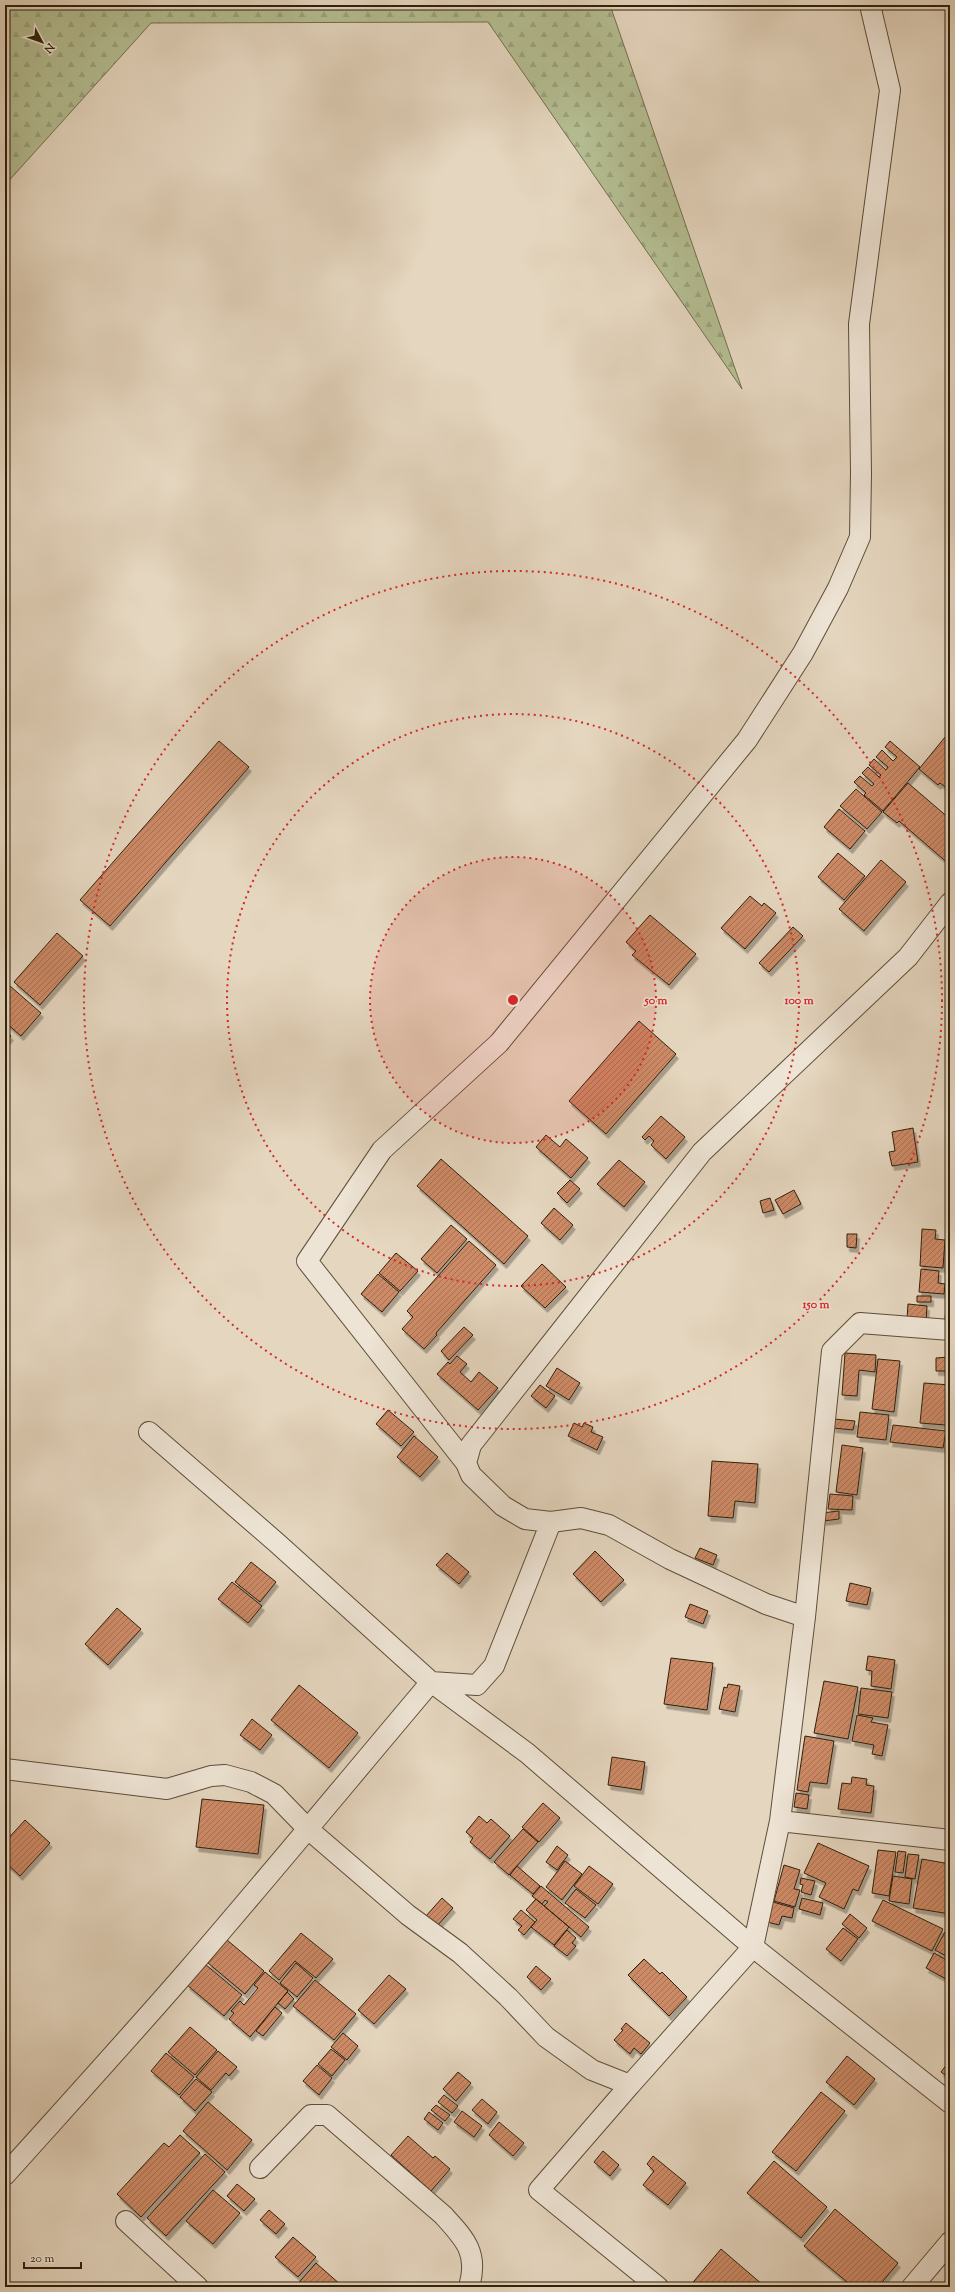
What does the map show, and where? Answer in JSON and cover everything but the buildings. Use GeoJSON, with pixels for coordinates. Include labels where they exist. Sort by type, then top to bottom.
{"type":"FeatureCollection","features":[{"type":"Feature","properties":{"kind":"street"},"geometry":{"type":"LineString","coordinates":[[805,1618],[766,1604],[670,1559],[609,1525],[581,1518],[551,1522],[524,1519],[502,1506],[470,1475],[466,1463],[307,1261],[382,1150],[499,1043],[748,740],[802,653],[838,588],[860,537],[861,473],[859,324],[890,90],[870,5]]}},
{"type":"Feature","properties":{"kind":"street"},"geometry":{"type":"LineString","coordinates":[[466,1463],[471,1445],[702,1152],[908,957],[950,902]]}},
{"type":"Feature","properties":{"kind":"street"},"geometry":{"type":"LineString","coordinates":[[658,2287],[539,2190],[753,1947],[780,1821],[805,1618],[832,1351],[860,1323],[950,1330]]}},
{"type":"Feature","properties":{"kind":"street"},"geometry":{"type":"LineString","coordinates":[[149,1432],[277,1543],[431,1682],[526,1753],[753,1947],[950,2102]]}},
{"type":"Feature","properties":{"kind":"street"},"geometry":{"type":"LineString","coordinates":[[431,1682],[477,1685],[494,1666],[551,1522]]}},
{"type":"Feature","properties":{"kind":"street"},"geometry":{"type":"LineString","coordinates":[[5,2175],[187,1971],[431,1682]]}},
{"type":"Feature","properties":{"kind":"street"},"geometry":{"type":"LineString","coordinates":[[5,1769],[167,1789],[211,1776],[225,1775],[251,1782],[274,1794],[308,1828],[408,1915],[460,1953],[508,1997],[546,2037],[592,2070],[630,2085]]}},
{"type":"Feature","properties":{"kind":"street"},"geometry":{"type":"LineString","coordinates":[[780,1821],[950,1840]]}},
{"type":"Feature","properties":{"kind":"street"},"geometry":{"type":"LineString","coordinates":[[260,2168],[311,2115],[327,2116],[421,2196],[458,2232],[473,2256],[473,2271],[469,2287]]}},
{"type":"Feature","properties":{"kind":"street"},"geometry":{"type":"LineString","coordinates":[[126,2221],[198,2287]]}},
{"type":"Feature","properties":{"kind":"street"},"geometry":{"type":"LineString","coordinates":[[912,2287],[950,2242]]}},
{"type":"Feature","properties":{"kind":"green space"},"geometry":{"type":"Polygon","coordinates":[[[5,5],[610,5],[742,389],[488,22],[151,23],[5,185],[5,5]]]}}]}
